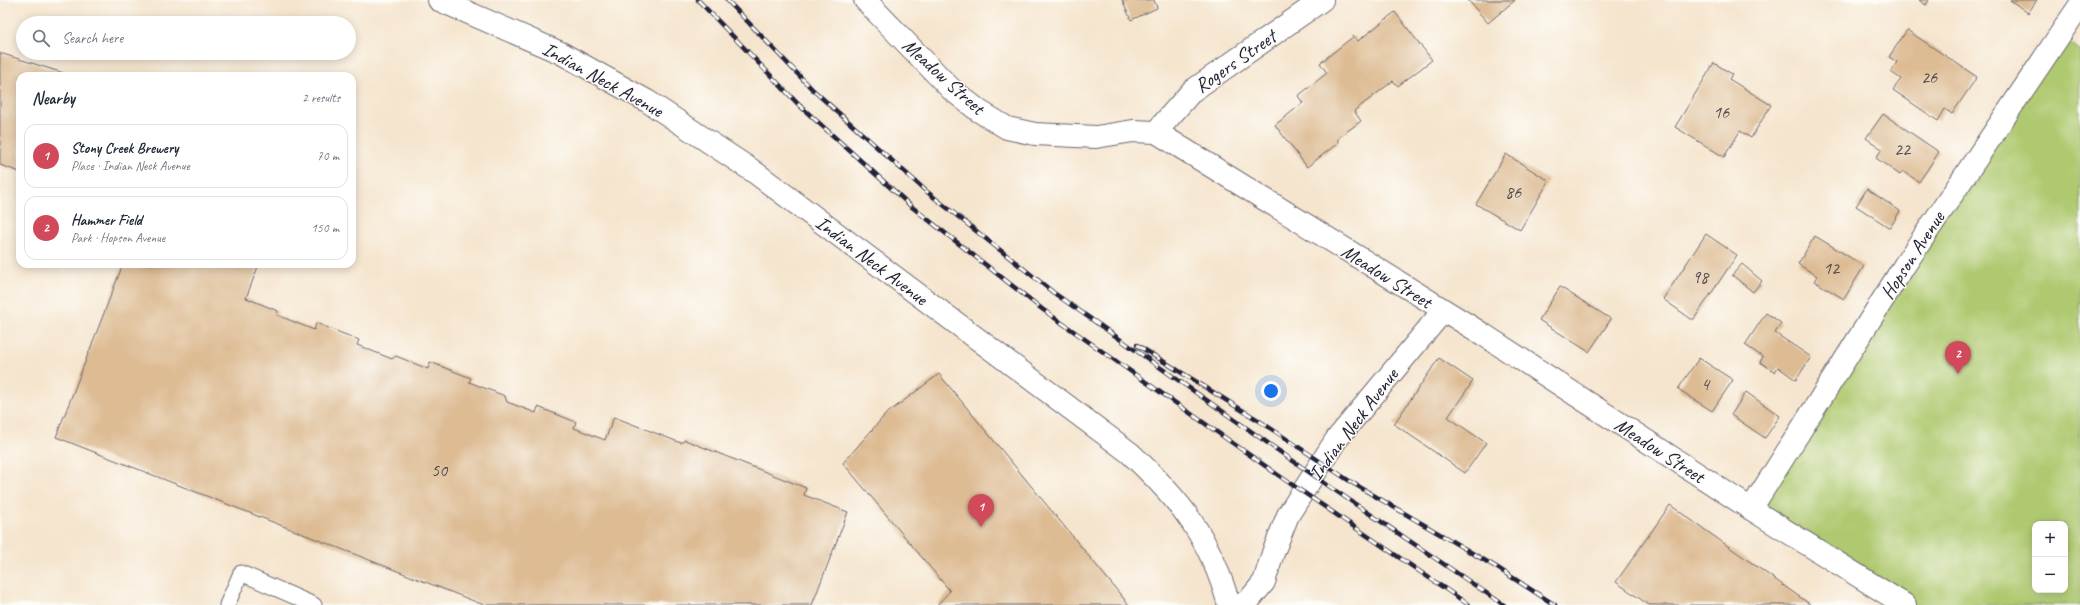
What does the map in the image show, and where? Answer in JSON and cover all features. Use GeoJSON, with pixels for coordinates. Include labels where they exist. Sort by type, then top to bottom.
{"type":"FeatureCollection","features":[{"type":"Feature","properties":{"kind":"street","name":"Indian Neck Avenue"},"geometry":{"type":"LineString","coordinates":[[439,0],[561,53],[647,101],[753,171],[1130,453],[1162,483],[1187,514],[1206,545],[1222,580],[1229,605]]}},
{"type":"Feature","properties":{"kind":"street","name":"Meadow Street"},"geometry":{"type":"LineString","coordinates":[[865,0],[951,89],[979,111],[1007,128],[1035,134],[1096,137],[1133,130],[1156,132],[1484,335],[1751,509],[1905,605]]}},
{"type":"Feature","properties":{"kind":"street","name":"Rogers Street"},"geometry":{"type":"LineString","coordinates":[[1156,132],[1192,91],[1322,0]]}},
{"type":"Feature","properties":{"kind":"street","name":"Hopson Avenue"},"geometry":{"type":"LineString","coordinates":[[1751,509],[1904,266],[2080,5]]}},
{"type":"Feature","properties":{"kind":"street","name":"Indian Neck Avenue"},"geometry":{"type":"LineString","coordinates":[[1241,605],[1250,599],[1264,582],[1273,553],[1288,515],[1336,440],[1443,311]]}},
{"type":"Feature","properties":{"kind":"lane"},"geometry":{"type":"LineString","coordinates":[[227,605],[241,574],[314,605]]}},
{"type":"Feature","properties":{"kind":"green space"},"geometry":{"type":"Polygon","coordinates":[[[2059,37],[2080,50],[2080,605],[1905,605],[1751,509],[2059,37]]]}},
{"type":"Feature","properties":{"kind":"building"},"geometry":{"type":"Polygon","coordinates":[[[1122,0],[1154,0],[1157,8],[1131,20],[1122,0]]]}},
{"type":"Feature","properties":{"kind":"building"},"geometry":{"type":"Polygon","coordinates":[[[1468,0],[1515,0],[1488,23],[1468,0]]]}},
{"type":"Feature","properties":{"kind":"building"},"geometry":{"type":"Polygon","coordinates":[[[1919,0],[1929,0],[1926,5],[1919,0]]]}},
{"type":"Feature","properties":{"kind":"building"},"geometry":{"type":"Polygon","coordinates":[[[2010,0],[2037,0],[2028,13],[2010,0]]]}},
{"type":"Feature","properties":{"kind":"building"},"geometry":{"type":"Polygon","coordinates":[[[1395,12],[1432,60],[1398,86],[1393,81],[1354,111],[1361,121],[1338,138],[1338,143],[1307,167],[1275,125],[1303,103],[1298,96],[1327,73],[1320,63],[1354,36],[1358,41],[1395,12]]]}},
{"type":"Feature","properties":{"kind":"building"},"geometry":{"type":"Polygon","coordinates":[[[1907,30],[1977,77],[1952,114],[1945,109],[1938,121],[1893,90],[1901,79],[1891,72],[1897,62],[1889,57],[1907,30]]]}},
{"type":"Feature","properties":{"kind":"building"},"geometry":{"type":"Polygon","coordinates":[[[0,53],[16,58],[16,60],[22,60],[60,72],[16,72],[16,171],[0,165],[0,53]]]}},
{"type":"Feature","properties":{"kind":"building"},"geometry":{"type":"Polygon","coordinates":[[[1714,63],[1732,74],[1729,79],[1771,105],[1751,138],[1740,131],[1724,157],[1675,127],[1714,63]]]}},
{"type":"Feature","properties":{"kind":"building"},"geometry":{"type":"Polygon","coordinates":[[[1883,114],[1939,152],[1919,182],[1903,171],[1900,175],[1876,158],[1882,149],[1866,138],[1883,114]]]}},
{"type":"Feature","properties":{"kind":"building"},"geometry":{"type":"Polygon","coordinates":[[[1506,154],[1549,181],[1520,230],[1476,204],[1506,154]]]}},
{"type":"Feature","properties":{"kind":"building"},"geometry":{"type":"Polygon","coordinates":[[[1867,189],[1900,211],[1890,228],[1856,206],[1867,189]]]}},
{"type":"Feature","properties":{"kind":"building"},"geometry":{"type":"Polygon","coordinates":[[[1706,234],[1737,255],[1694,319],[1691,319],[1663,299],[1706,234]]]}},
{"type":"Feature","properties":{"kind":"building"},"geometry":{"type":"Polygon","coordinates":[[[1815,236],[1864,266],[1844,299],[1814,281],[1817,276],[1798,264],[1815,236]]]}},
{"type":"Feature","properties":{"kind":"building"},"geometry":{"type":"Polygon","coordinates":[[[1742,264],[1762,281],[1753,292],[1732,275],[1742,264]]]}},
{"type":"Feature","properties":{"kind":"building"},"geometry":{"type":"Polygon","coordinates":[[[121,268],[257,268],[246,298],[278,311],[277,315],[314,330],[316,323],[359,340],[357,345],[392,359],[396,356],[428,369],[430,362],[471,378],[469,382],[505,396],[507,402],[536,413],[538,407],[576,422],[574,428],[605,440],[614,417],[681,443],[685,440],[806,488],[804,495],[848,512],[812,605],[484,605],[56,437],[121,268]]]}},
{"type":"Feature","properties":{"kind":"building"},"geometry":{"type":"Polygon","coordinates":[[[1560,287],[1611,319],[1589,352],[1539,320],[1560,287]]]}},
{"type":"Feature","properties":{"kind":"building"},"geometry":{"type":"Polygon","coordinates":[[[1766,313],[1781,323],[1775,333],[1811,357],[1796,380],[1778,367],[1775,372],[1760,362],[1763,357],[1745,345],[1766,313]]]}},
{"type":"Feature","properties":{"kind":"building"},"geometry":{"type":"Polygon","coordinates":[[[1439,358],[1473,381],[1448,417],[1486,443],[1465,473],[1394,424],[1439,358]]]}},
{"type":"Feature","properties":{"kind":"building"},"geometry":{"type":"Polygon","coordinates":[[[1699,358],[1733,380],[1712,411],[1678,389],[1699,358]]]}},
{"type":"Feature","properties":{"kind":"building"},"geometry":{"type":"Polygon","coordinates":[[[939,374],[1129,605],[937,605],[950,591],[843,463],[885,415],[939,374]]]}},
{"type":"Feature","properties":{"kind":"building"},"geometry":{"type":"Polygon","coordinates":[[[1746,392],[1780,416],[1765,438],[1731,415],[1746,392]]]}},
{"type":"Feature","properties":{"kind":"building"},"geometry":{"type":"Polygon","coordinates":[[[1670,505],[1811,605],[1649,605],[1616,582],[1670,505]]]}},
{"type":"Feature","properties":{"kind":"railway"},"geometry":{"type":"LineString","coordinates":[[698,0],[799,105],[912,207],[1042,309],[1278,475],[1469,605]]}},
{"type":"Feature","properties":{"kind":"railway"},"geometry":{"type":"LineString","coordinates":[[727,0],[813,90],[926,191],[1054,293],[1336,491],[1504,605]]}},
{"type":"Feature","properties":{"kind":"railway"},"geometry":{"type":"LineString","coordinates":[[1137,345],[1258,420],[1351,482],[1496,567],[1555,605]]}},
{"type":"Feature","properties":{"kind":"place","name":"Hammer Field"},"geometry":{"type":"Point","coordinates":[1958,374]}},
{"type":"Feature","properties":{"kind":"place","name":"Stony Creek Brewery"},"geometry":{"type":"Point","coordinates":[981,527]}}]}
